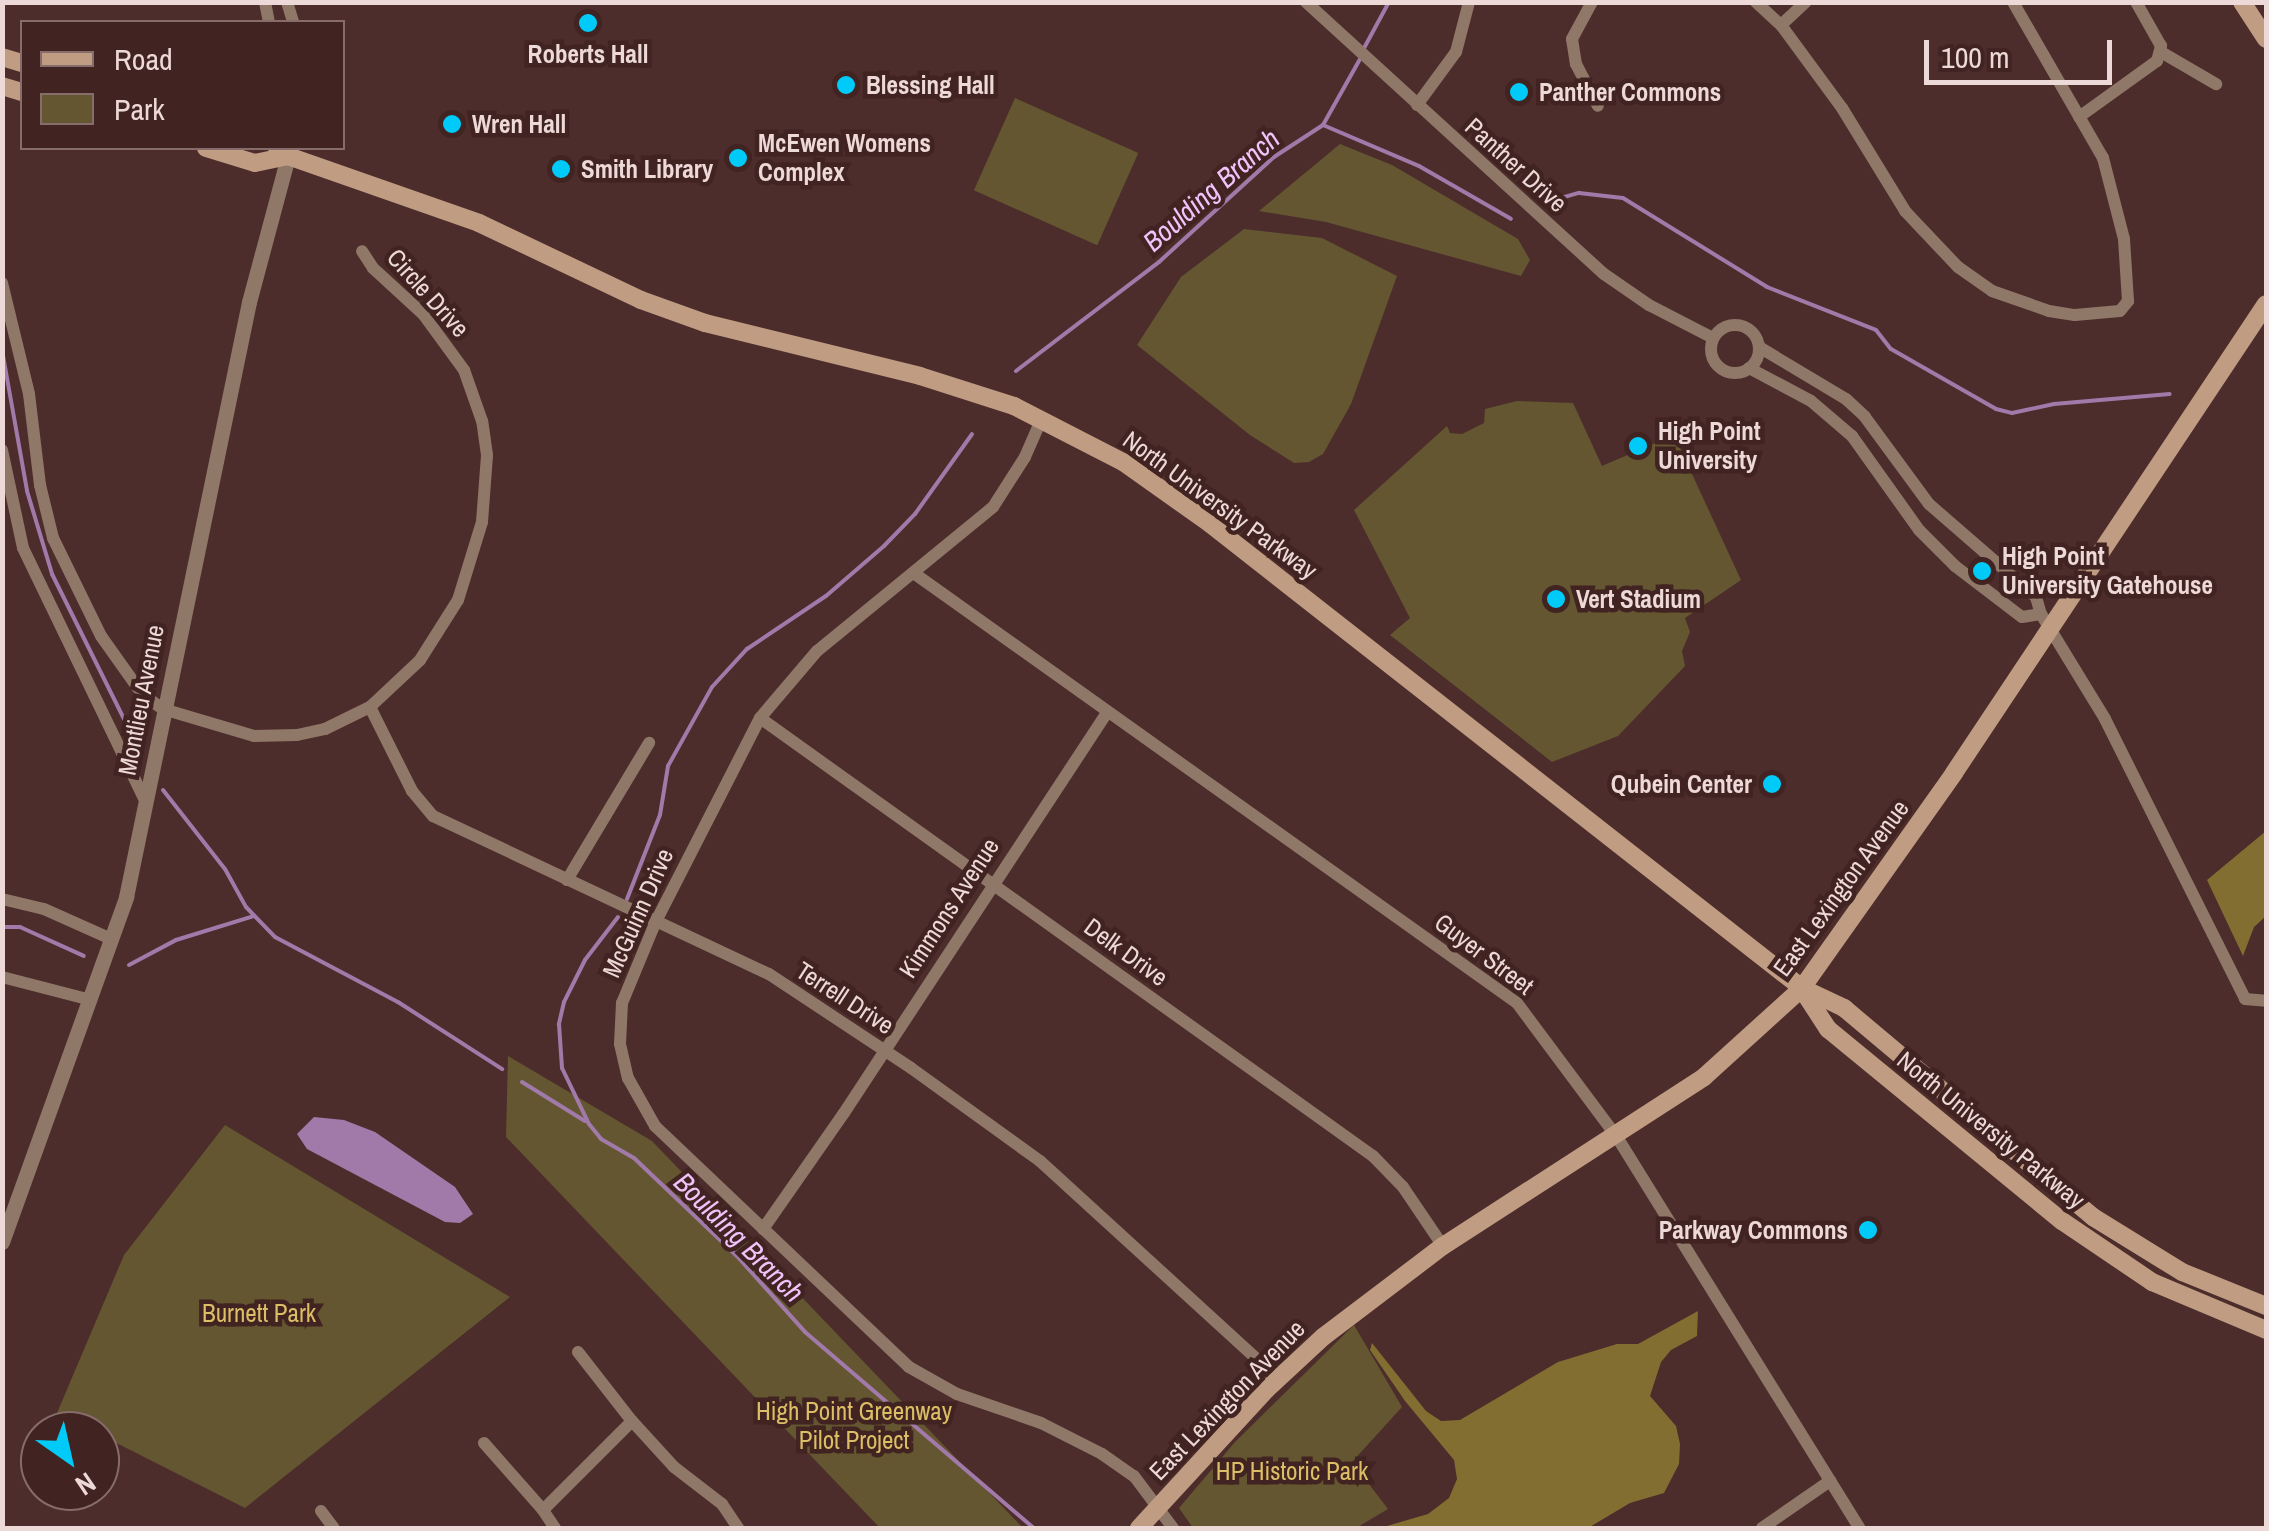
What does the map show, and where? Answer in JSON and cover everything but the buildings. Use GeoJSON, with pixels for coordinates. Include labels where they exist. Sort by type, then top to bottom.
{"type":"FeatureCollection","features":[{"type":"Feature","properties":{"kind":"main road"},"geometry":{"type":"LineString","coordinates":[[2242,2],[2266,39]]}},
{"type":"Feature","properties":{"kind":"main road","name":"North University Parkway"},"geometry":{"type":"LineString","coordinates":[[213,150],[255,163],[286,150],[479,224],[641,300],[706,323],[920,376],[1042,418],[1123,462],[1209,523],[1802,988],[1844,1008],[2093,1218],[2182,1272],[2266,1306]]}},
{"type":"Feature","properties":{"kind":"main road","name":"East Lexington Avenue"},"geometry":{"type":"LineString","coordinates":[[1139,1528],[1278,1378],[1329,1332],[1443,1246],[1617,1137],[1726,1060],[1802,988],[2046,621],[2266,304]]}},
{"type":"Feature","properties":{"kind":"main road","name":"North University Parkway"},"geometry":{"type":"LineString","coordinates":[[1802,988],[1828,1029],[2062,1221],[2169,1290],[2266,1330]]}},
{"type":"Feature","properties":{"kind":"street","name":"Panther Drive"},"geometry":{"type":"LineString","coordinates":[[1306,2],[1604,274],[1649,306],[1713,338]]}},
{"type":"Feature","properties":{"kind":"street"},"geometry":{"type":"LineString","coordinates":[[1417,105],[1456,52],[1469,2]]}},
{"type":"Feature","properties":{"kind":"street"},"geometry":{"type":"LineString","coordinates":[[1592,2],[1572,39],[1576,64],[1598,106]]}},
{"type":"Feature","properties":{"kind":"street"},"geometry":{"type":"LineString","coordinates":[[1756,2],[1782,26],[1842,108],[1905,210],[1958,267],[1992,292],[2049,311],[2076,316],[2125,308],[2128,301],[2124,239],[2118,203],[2103,158],[2013,2]]}},
{"type":"Feature","properties":{"kind":"street"},"geometry":{"type":"LineString","coordinates":[[1782,26],[1806,2]]}},
{"type":"Feature","properties":{"kind":"street"},"geometry":{"type":"LineString","coordinates":[[2136,2],[2156,34],[2161,52],[2216,84]]}},
{"type":"Feature","properties":{"kind":"street"},"geometry":{"type":"LineString","coordinates":[[2079,117],[2151,69],[2161,52]]}},
{"type":"Feature","properties":{"kind":"street","name":"Montlieu Avenue"},"geometry":{"type":"LineString","coordinates":[[2,1242],[92,1000],[126,896],[250,302],[286,150]]}},
{"type":"Feature","properties":{"kind":"street","name":"Circle Drive"},"geometry":{"type":"LineString","coordinates":[[163,709],[254,736],[324,729],[370,707],[420,660],[458,600],[482,522],[487,454],[482,421],[464,370],[423,314],[373,268],[362,250]]}},
{"type":"Feature","properties":{"kind":"street"},"geometry":{"type":"LineString","coordinates":[[2,283],[29,394],[52,538],[101,636],[143,695],[163,709]]}},
{"type":"Feature","properties":{"kind":"street"},"geometry":{"type":"LineString","coordinates":[[2046,621],[2022,617],[1955,566],[1919,530],[1852,436],[1812,401],[1749,368],[1734,373],[1719,367],[1711,354],[1713,338],[1724,327],[1740,325],[1753,332],[1759,347],[1824,383],[1864,417],[1929,504],[2036,597],[2104,719],[2245,1000],[2266,1001]]}},
{"type":"Feature","properties":{"kind":"street"},"geometry":{"type":"LineString","coordinates":[[1749,368],[1759,347]]}},
{"type":"Feature","properties":{"kind":"street","name":"McGuinn Drive"},"geometry":{"type":"LineString","coordinates":[[1042,418],[1025,458],[993,507],[818,651],[760,718],[656,921],[622,1003],[620,1044],[628,1078],[655,1126],[909,1367],[957,1394],[1041,1423],[1087,1446],[1134,1476],[1173,1528]]}},
{"type":"Feature","properties":{"kind":"street"},"geometry":{"type":"LineString","coordinates":[[2,450],[6,491],[23,548],[146,804]]}},
{"type":"Feature","properties":{"kind":"street","name":"Guyer Street"},"geometry":{"type":"LineString","coordinates":[[915,574],[1516,1003],[1617,1137],[1859,1528]]}},
{"type":"Feature","properties":{"kind":"street","name":"Terrell Drive"},"geometry":{"type":"LineString","coordinates":[[370,707],[412,790],[433,816],[769,974],[884,1050],[1040,1161],[1278,1378]]}},
{"type":"Feature","properties":{"kind":"street","name":"Kimmons Avenue"},"geometry":{"type":"LineString","coordinates":[[763,1229],[1107,712]]}},
{"type":"Feature","properties":{"kind":"street","name":"Delk Drive"},"geometry":{"type":"LineString","coordinates":[[760,718],[1372,1156],[1404,1187],[1443,1246]]}},
{"type":"Feature","properties":{"kind":"street"},"geometry":{"type":"LineString","coordinates":[[567,880],[649,744]]}},
{"type":"Feature","properties":{"kind":"street"},"geometry":{"type":"LineString","coordinates":[[2,899],[44,909],[112,939]]}},
{"type":"Feature","properties":{"kind":"street"},"geometry":{"type":"LineString","coordinates":[[2,977],[92,1000]]}},
{"type":"Feature","properties":{"kind":"street"},"geometry":{"type":"LineString","coordinates":[[578,1352],[632,1421],[674,1467],[722,1504],[738,1528]]}},
{"type":"Feature","properties":{"kind":"street"},"geometry":{"type":"LineString","coordinates":[[543,1510],[632,1421]]}},
{"type":"Feature","properties":{"kind":"street"},"geometry":{"type":"LineString","coordinates":[[484,1443],[555,1528]]}},
{"type":"Feature","properties":{"kind":"street"},"geometry":{"type":"LineString","coordinates":[[1762,1528],[1830,1481]]}},
{"type":"Feature","properties":{"kind":"street"},"geometry":{"type":"LineString","coordinates":[[321,1511],[334,1528]]}},
{"type":"Feature","properties":{"kind":"green space"},"geometry":{"type":"Polygon","coordinates":[[[1015,98],[1138,153],[1097,245],[974,190],[1015,98]]]}},
{"type":"Feature","properties":{"kind":"green space"},"geometry":{"type":"Polygon","coordinates":[[[1340,144],[1392,165],[1518,239],[1530,260],[1521,276],[1326,222],[1259,211],[1340,144]]]}},
{"type":"Feature","properties":{"kind":"green space"},"geometry":{"type":"Polygon","coordinates":[[[1244,229],[1322,238],[1397,276],[1351,404],[1323,454],[1309,462],[1294,463],[1250,435],[1137,345],[1181,277],[1244,229]]]}},
{"type":"Feature","properties":{"kind":"green space","name":"Vert Stadium"},"geometry":{"type":"Polygon","coordinates":[[[1517,401],[1573,403],[1602,466],[1674,435],[1741,580],[1685,618],[1690,632],[1682,651],[1685,666],[1618,736],[1552,762],[1390,635],[1410,618],[1354,510],[1447,426],[1450,433],[1462,434],[1484,423],[1485,409],[1517,401]]]}},
{"type":"Feature","properties":{"kind":"green space","name":"High Point Greenway Pilot Project"},"geometry":{"type":"Polygon","coordinates":[[[508,1056],[652,1141],[1023,1528],[880,1528],[506,1137],[508,1056]]]}},
{"type":"Feature","properties":{"kind":"green space","name":"Burnett Park"},"geometry":{"type":"Polygon","coordinates":[[[225,1125],[510,1297],[245,1508],[120,1445],[120,1411],[58,1411],[124,1255],[225,1125]]]}},
{"type":"Feature","properties":{"kind":"green space","name":"HP Historic Park"},"geometry":{"type":"Polygon","coordinates":[[[1354,1325],[1402,1407],[1352,1462],[1388,1509],[1356,1528],[1193,1528],[1179,1508],[1235,1442],[1354,1325]]]}},
{"type":"Feature","properties":{"kind":"shaded area"},"geometry":{"type":"Polygon","coordinates":[[[2266,831],[2266,916],[2254,927],[2243,956],[2207,880],[2266,831]]]}},
{"type":"Feature","properties":{"kind":"shaded area"},"geometry":{"type":"Polygon","coordinates":[[[314,1117],[344,1120],[375,1132],[455,1187],[473,1214],[460,1223],[445,1222],[307,1149],[297,1134],[314,1117]]]}},
{"type":"Feature","properties":{"kind":"shaded area"},"geometry":{"type":"Polygon","coordinates":[[[1698,1311],[1697,1336],[1671,1350],[1661,1362],[1650,1396],[1676,1426],[1680,1444],[1679,1464],[1664,1493],[1630,1503],[1588,1528],[1380,1528],[1428,1514],[1449,1498],[1457,1479],[1454,1460],[1405,1401],[1370,1350],[1372,1343],[1426,1411],[1441,1421],[1460,1420],[1558,1362],[1617,1344],[1638,1344],[1698,1311]]]}},
{"type":"Feature","properties":{"kind":"waterway","name":"Boulding Branch"},"geometry":{"type":"LineString","coordinates":[[1363,50],[1389,2]]}},
{"type":"Feature","properties":{"kind":"waterway","name":"Boulding Branch"},"geometry":{"type":"LineString","coordinates":[[1016,371],[1159,262],[1274,157],[1323,125],[1360,59]]}},
{"type":"Feature","properties":{"kind":"waterway"},"geometry":{"type":"LineString","coordinates":[[1323,125],[1419,166],[1511,219]]}},
{"type":"Feature","properties":{"kind":"waterway"},"geometry":{"type":"LineString","coordinates":[[1547,202],[1579,193],[1623,198],[1767,287],[1876,330],[1891,349],[1996,409],[2012,413],[2054,404],[2170,394]]}},
{"type":"Feature","properties":{"kind":"waterway"},"geometry":{"type":"LineString","coordinates":[[2,350],[27,491],[52,574],[142,755]]}},
{"type":"Feature","properties":{"kind":"waterway","name":"Boulding Branch"},"geometry":{"type":"LineString","coordinates":[[627,899],[660,815],[668,766],[712,687],[747,649],[826,596],[884,546],[915,514],[972,434]]}},
{"type":"Feature","properties":{"kind":"waterway"},"geometry":{"type":"LineString","coordinates":[[163,790],[225,869],[246,907],[275,937],[398,1002],[502,1069]]}},
{"type":"Feature","properties":{"kind":"waterway"},"geometry":{"type":"LineString","coordinates":[[129,965],[176,940],[254,916]]}},
{"type":"Feature","properties":{"kind":"waterway","name":"Boulding Branch"},"geometry":{"type":"LineString","coordinates":[[618,917],[585,960],[564,1002],[559,1024],[562,1068],[589,1124],[601,1139],[634,1158],[736,1255],[805,1332],[1034,1528]]}},
{"type":"Feature","properties":{"kind":"waterway"},"geometry":{"type":"LineString","coordinates":[[2,927],[20,927],[84,956]]}},
{"type":"Feature","properties":{"kind":"waterway"},"geometry":{"type":"LineString","coordinates":[[522,1082],[585,1121]]}},
{"type":"Feature","properties":{"kind":"place","name":"Roberts Hall"},"geometry":{"type":"Point","coordinates":[588,23]}},
{"type":"Feature","properties":{"kind":"place","name":"Blessing Hall"},"geometry":{"type":"Point","coordinates":[846,85]}},
{"type":"Feature","properties":{"kind":"place","name":"Panther Commons"},"geometry":{"type":"Point","coordinates":[1519,92]}},
{"type":"Feature","properties":{"kind":"place","name":"Wren Hall"},"geometry":{"type":"Point","coordinates":[452,124]}},
{"type":"Feature","properties":{"kind":"place","name":"McEwen Womens Complex"},"geometry":{"type":"Point","coordinates":[738,158]}},
{"type":"Feature","properties":{"kind":"place","name":"Smith Library"},"geometry":{"type":"Point","coordinates":[561,169]}},
{"type":"Feature","properties":{"kind":"place","name":"High Point University"},"geometry":{"type":"Point","coordinates":[1638,446]}},
{"type":"Feature","properties":{"kind":"place","name":"High Point University Gatehouse"},"geometry":{"type":"Point","coordinates":[1982,571]}},
{"type":"Feature","properties":{"kind":"place","name":"Vert Stadium"},"geometry":{"type":"Point","coordinates":[1556,599]}},
{"type":"Feature","properties":{"kind":"place","name":"Qubein Center"},"geometry":{"type":"Point","coordinates":[1772,784]}},
{"type":"Feature","properties":{"kind":"place","name":"Parkway Commons"},"geometry":{"type":"Point","coordinates":[1868,1230]}}]}
